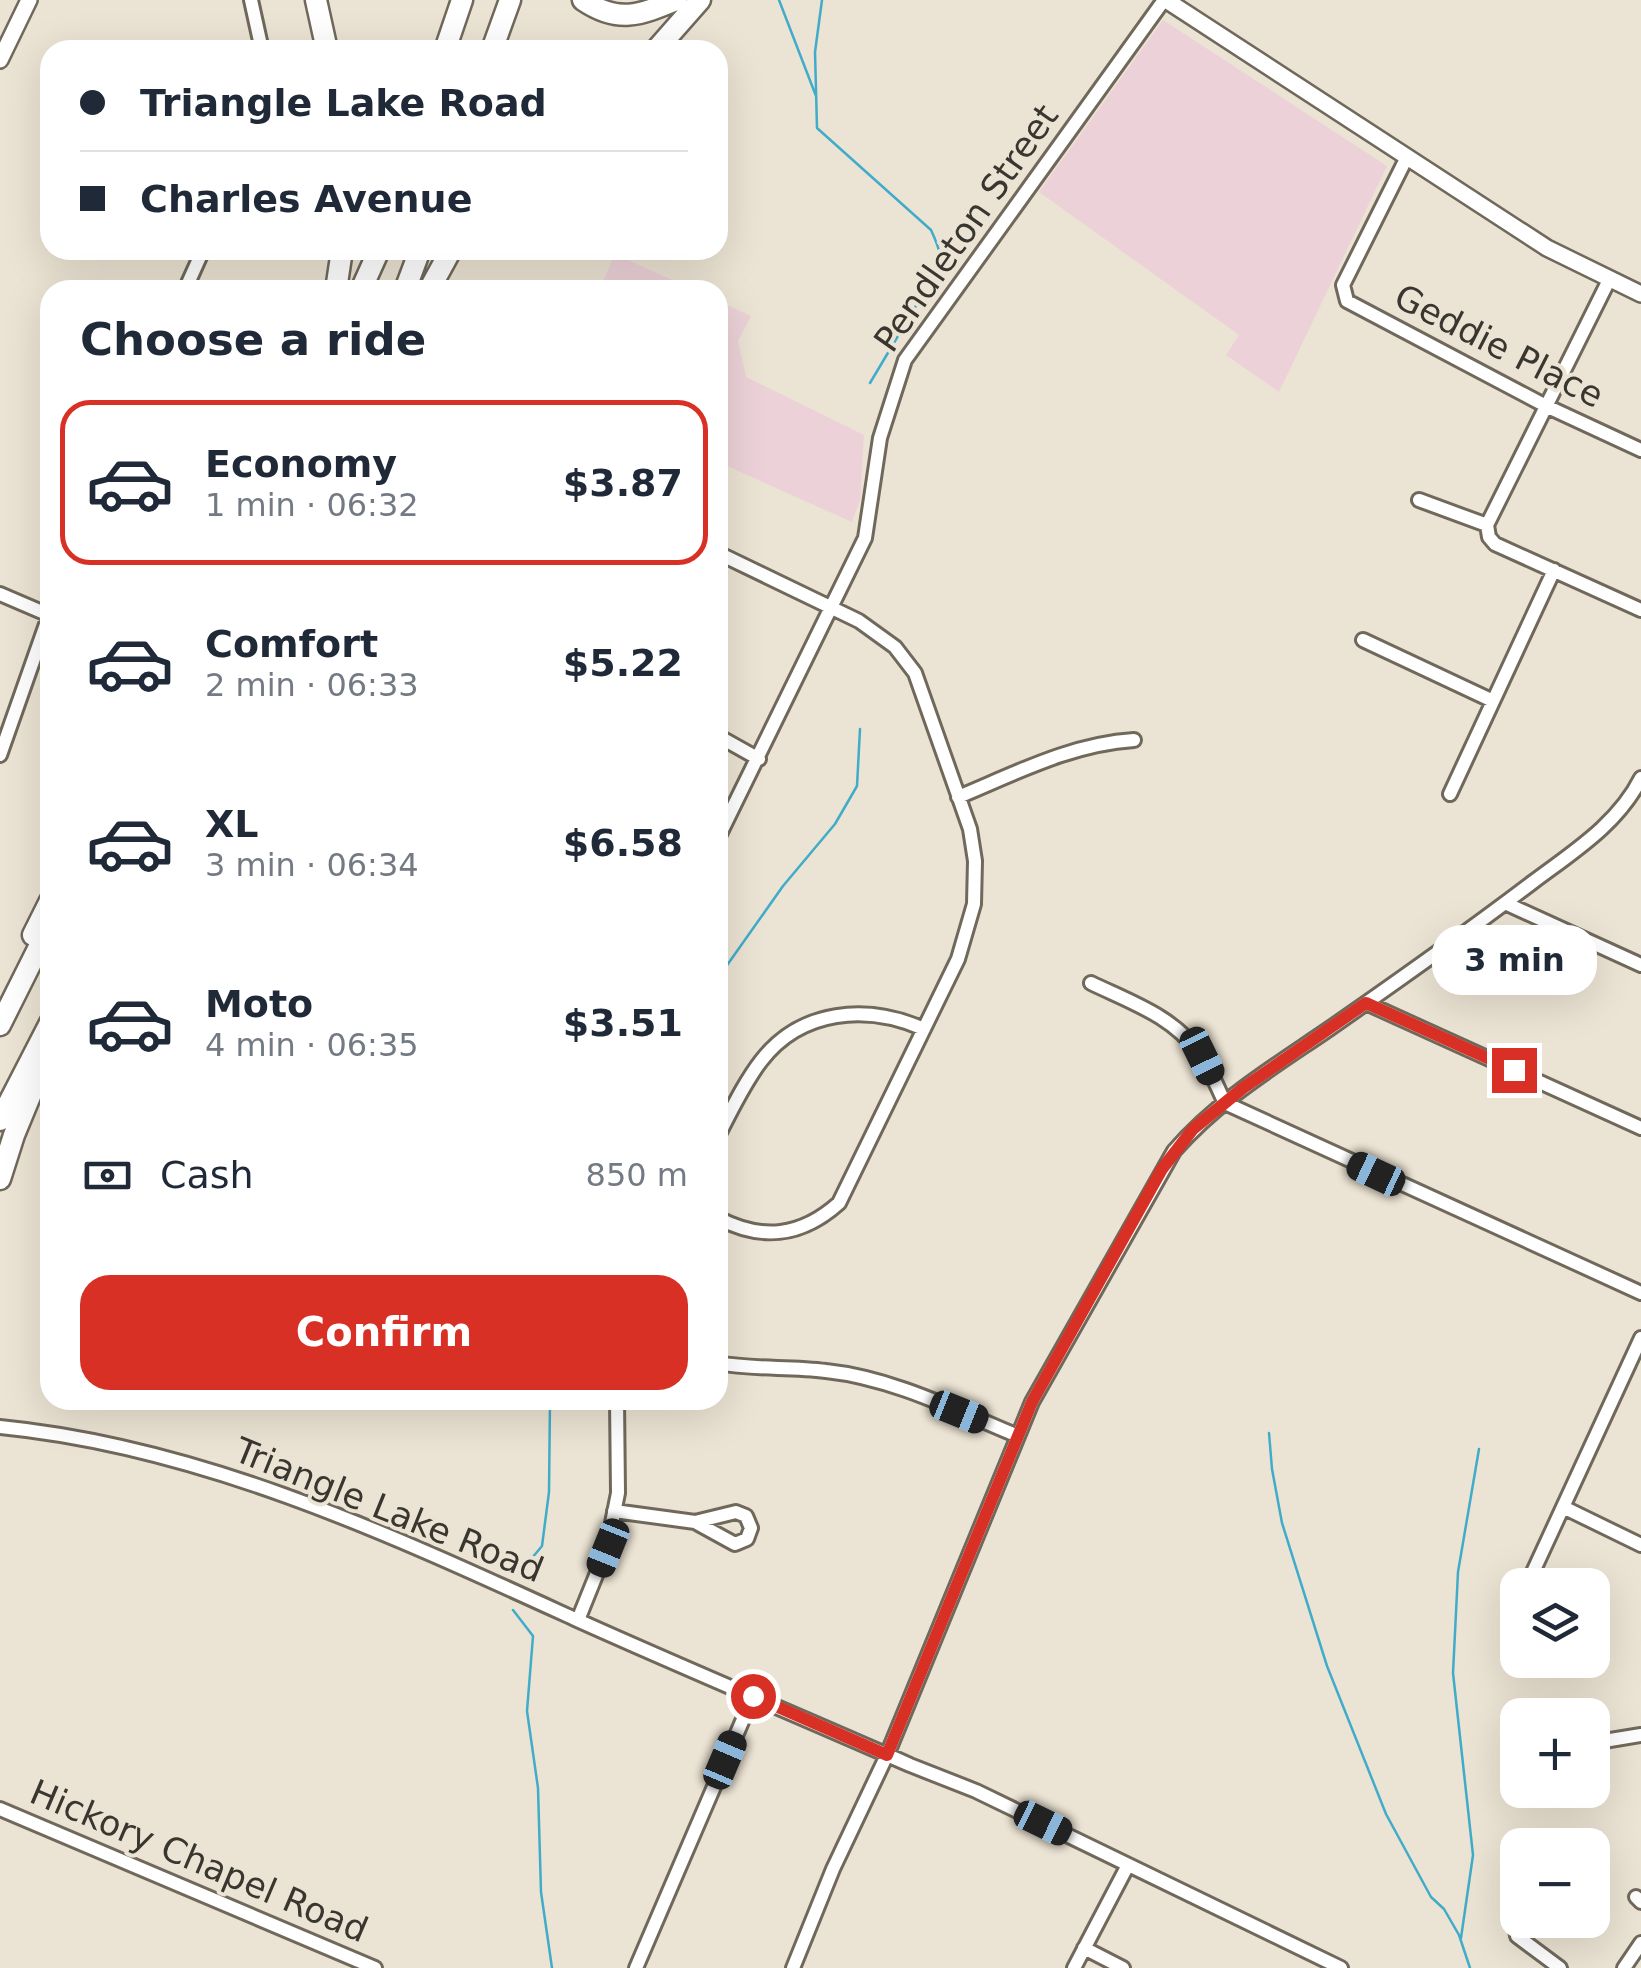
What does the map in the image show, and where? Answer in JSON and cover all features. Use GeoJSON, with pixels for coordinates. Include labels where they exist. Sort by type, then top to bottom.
{"type":"FeatureCollection","features":[{"type":"Feature","properties":{"kind":"highway"},"geometry":{"type":"LineString","coordinates":[[316,0],[325,40]]}},
{"type":"Feature","properties":{"kind":"highway"},"geometry":{"type":"LineString","coordinates":[[449,40],[462,0]]}},
{"type":"Feature","properties":{"kind":"highway"},"geometry":{"type":"LineString","coordinates":[[496,40],[510,0]]}},
{"type":"Feature","properties":{"kind":"highway"},"geometry":{"type":"LineString","coordinates":[[583,0],[612,15],[640,14],[676,0]]}},
{"type":"Feature","properties":{"kind":"highway"},"geometry":{"type":"LineString","coordinates":[[665,40],[700,0]]}},
{"type":"Feature","properties":{"kind":"highway"},"geometry":{"type":"LineString","coordinates":[[0,992],[40,919]]}},
{"type":"Feature","properties":{"kind":"highway"},"geometry":{"type":"LineString","coordinates":[[0,1025],[40,946]]}},
{"type":"Feature","properties":{"kind":"highway"},"geometry":{"type":"LineString","coordinates":[[0,1120],[40,1042]]}},
{"type":"Feature","properties":{"kind":"highway"},"geometry":{"type":"LineString","coordinates":[[0,1179],[40,1072]]}},
{"type":"Feature","properties":{"kind":"main road"},"geometry":{"type":"LineString","coordinates":[[0,60],[8,26],[29,0]]}},
{"type":"Feature","properties":{"kind":"main road"},"geometry":{"type":"LineString","coordinates":[[1165,0],[1547,248],[1641,294]]}},
{"type":"Feature","properties":{"kind":"street"},"geometry":{"type":"LineString","coordinates":[[250,0],[260,40]]}},
{"type":"Feature","properties":{"kind":"street","name":"Pendleton Street"},"geometry":{"type":"LineString","coordinates":[[728,819],[865,538],[880,438],[905,360],[1165,0]]}},
{"type":"Feature","properties":{"kind":"street","name":"Geddie Place"},"geometry":{"type":"LineString","coordinates":[[1407,157],[1342,285],[1344,296],[1352,305],[1546,406],[1641,450]]}},
{"type":"Feature","properties":{"kind":"street"},"geometry":{"type":"LineString","coordinates":[[1608,280],[1487,525],[1488,538],[1641,610]]}},
{"type":"Feature","properties":{"kind":"street"},"geometry":{"type":"LineString","coordinates":[[1419,500],[1487,525]]}},
{"type":"Feature","properties":{"kind":"street"},"geometry":{"type":"LineString","coordinates":[[728,557],[859,621],[895,646],[915,673],[970,829],[975,862],[974,904],[958,959],[839,1203],[810,1226],[778,1234],[728,1223]]}},
{"type":"Feature","properties":{"kind":"street"},"geometry":{"type":"LineString","coordinates":[[1450,794],[1554,570]]}},
{"type":"Feature","properties":{"kind":"street"},"geometry":{"type":"LineString","coordinates":[[0,594],[40,610]]}},
{"type":"Feature","properties":{"kind":"street"},"geometry":{"type":"LineString","coordinates":[[1363,640],[1493,701]]}},
{"type":"Feature","properties":{"kind":"street"},"geometry":{"type":"LineString","coordinates":[[0,755],[40,642]]}},
{"type":"Feature","properties":{"kind":"street"},"geometry":{"type":"LineString","coordinates":[[958,796],[1078,748],[1134,740]]}},
{"type":"Feature","properties":{"kind":"street"},"geometry":{"type":"LineString","coordinates":[[728,742],[759,759]]}},
{"type":"Feature","properties":{"kind":"street"},"geometry":{"type":"LineString","coordinates":[[793,1968],[833,1869],[887,1755],[1018,1436],[1042,1385],[1162,1169],[1193,1129],[1225,1103],[1594,835],[1636,799],[1641,778]]}},
{"type":"Feature","properties":{"kind":"street"},"geometry":{"type":"LineString","coordinates":[[1505,903],[1641,965]]}},
{"type":"Feature","properties":{"kind":"street"},"geometry":{"type":"LineString","coordinates":[[1091,984],[1166,1020],[1188,1039],[1202,1056],[1225,1103],[1641,1293]]}},
{"type":"Feature","properties":{"kind":"street"},"geometry":{"type":"LineString","coordinates":[[1366,1003],[1641,1128]]}},
{"type":"Feature","properties":{"kind":"street"},"geometry":{"type":"LineString","coordinates":[[728,1118],[759,1063],[802,1026],[834,1015],[870,1013],[924,1028]]}},
{"type":"Feature","properties":{"kind":"street"},"geometry":{"type":"LineString","coordinates":[[1535,1568],[1641,1338]]}},
{"type":"Feature","properties":{"kind":"street"},"geometry":{"type":"LineString","coordinates":[[728,1364],[825,1370],[862,1378],[900,1388],[1018,1436]]}},
{"type":"Feature","properties":{"kind":"street"},"geometry":{"type":"LineString","coordinates":[[578,1620],[608,1548],[618,1493],[618,1410]]}},
{"type":"Feature","properties":{"kind":"street","name":"Triangle Lake Road"},"geometry":{"type":"LineString","coordinates":[[0,1426],[113,1445],[242,1480],[376,1530],[887,1755],[976,1790],[1341,1968]]}},
{"type":"Feature","properties":{"kind":"street"},"geometry":{"type":"LineString","coordinates":[[1563,1507],[1641,1545]]}},
{"type":"Feature","properties":{"kind":"street"},"geometry":{"type":"LineString","coordinates":[[614,1511],[695,1522]]}},
{"type":"Feature","properties":{"kind":"street"},"geometry":{"type":"LineString","coordinates":[[636,1968],[753,1696]]}},
{"type":"Feature","properties":{"kind":"street"},"geometry":{"type":"LineString","coordinates":[[1610,1740],[1641,1736]]}},
{"type":"Feature","properties":{"kind":"street","name":"Hickory Chapel Road"},"geometry":{"type":"LineString","coordinates":[[0,1809],[375,1968]]}},
{"type":"Feature","properties":{"kind":"street"},"geometry":{"type":"LineString","coordinates":[[1074,1968],[1128,1865]]}},
{"type":"Feature","properties":{"kind":"street"},"geometry":{"type":"LineString","coordinates":[[1520,1938],[1560,1968]]}},
{"type":"Feature","properties":{"kind":"street"},"geometry":{"type":"LineString","coordinates":[[1624,1968],[1641,1943]]}},
{"type":"Feature","properties":{"kind":"street"},"geometry":{"type":"LineString","coordinates":[[1084,1948],[1122,1968]]}},
{"type":"Feature","properties":{"kind":"shaded area"},"geometry":{"type":"Polygon","coordinates":[[[1163,20],[1387,166],[1279,392],[1226,355],[1239,335],[1039,192],[1163,20]]]}},
{"type":"Feature","properties":{"kind":"shaded area"},"geometry":{"type":"Polygon","coordinates":[[[612,260],[628,260],[672,280],[603,280],[612,260]]]}},
{"type":"Feature","properties":{"kind":"shaded area"},"geometry":{"type":"Polygon","coordinates":[[[728,306],[751,316],[738,341],[746,377],[864,435],[860,500],[852,522],[728,466],[728,306]]]}},
{"type":"Feature","properties":{"kind":"waterway"},"geometry":{"type":"LineString","coordinates":[[779,0],[816,96]]}},
{"type":"Feature","properties":{"kind":"waterway"},"geometry":{"type":"LineString","coordinates":[[822,0],[815,52],[817,128],[931,230],[940,262],[934,281]]}},
{"type":"Feature","properties":{"kind":"waterway"},"geometry":{"type":"LineString","coordinates":[[870,383],[920,299]]}},
{"type":"Feature","properties":{"kind":"waterway"},"geometry":{"type":"LineString","coordinates":[[728,964],[783,886],[835,824],[857,786],[860,729]]}},
{"type":"Feature","properties":{"kind":"waterway"},"geometry":{"type":"LineString","coordinates":[[522,1570],[542,1546],[549,1492],[550,1410]]}},
{"type":"Feature","properties":{"kind":"waterway"},"geometry":{"type":"LineString","coordinates":[[1269,1433],[1282,1523],[1327,1666],[1386,1814],[1431,1897],[1444,1909],[1459,1935],[1470,1968]]}},
{"type":"Feature","properties":{"kind":"waterway"},"geometry":{"type":"LineString","coordinates":[[1461,1938],[1473,1855],[1453,1673],[1458,1572],[1479,1449]]}},
{"type":"Feature","properties":{"kind":"waterway"},"geometry":{"type":"LineString","coordinates":[[513,1610],[533,1636],[527,1711],[538,1788],[541,1892],[552,1968]]}},
{"type":"Feature","properties":{"kind":"route"},"geometry":{"type":"LineString","coordinates":[[753,1696],[887,1755],[1032,1402],[1162,1169],[1193,1129],[1243,1088],[1366,1003],[1514,1070]]}}]}
